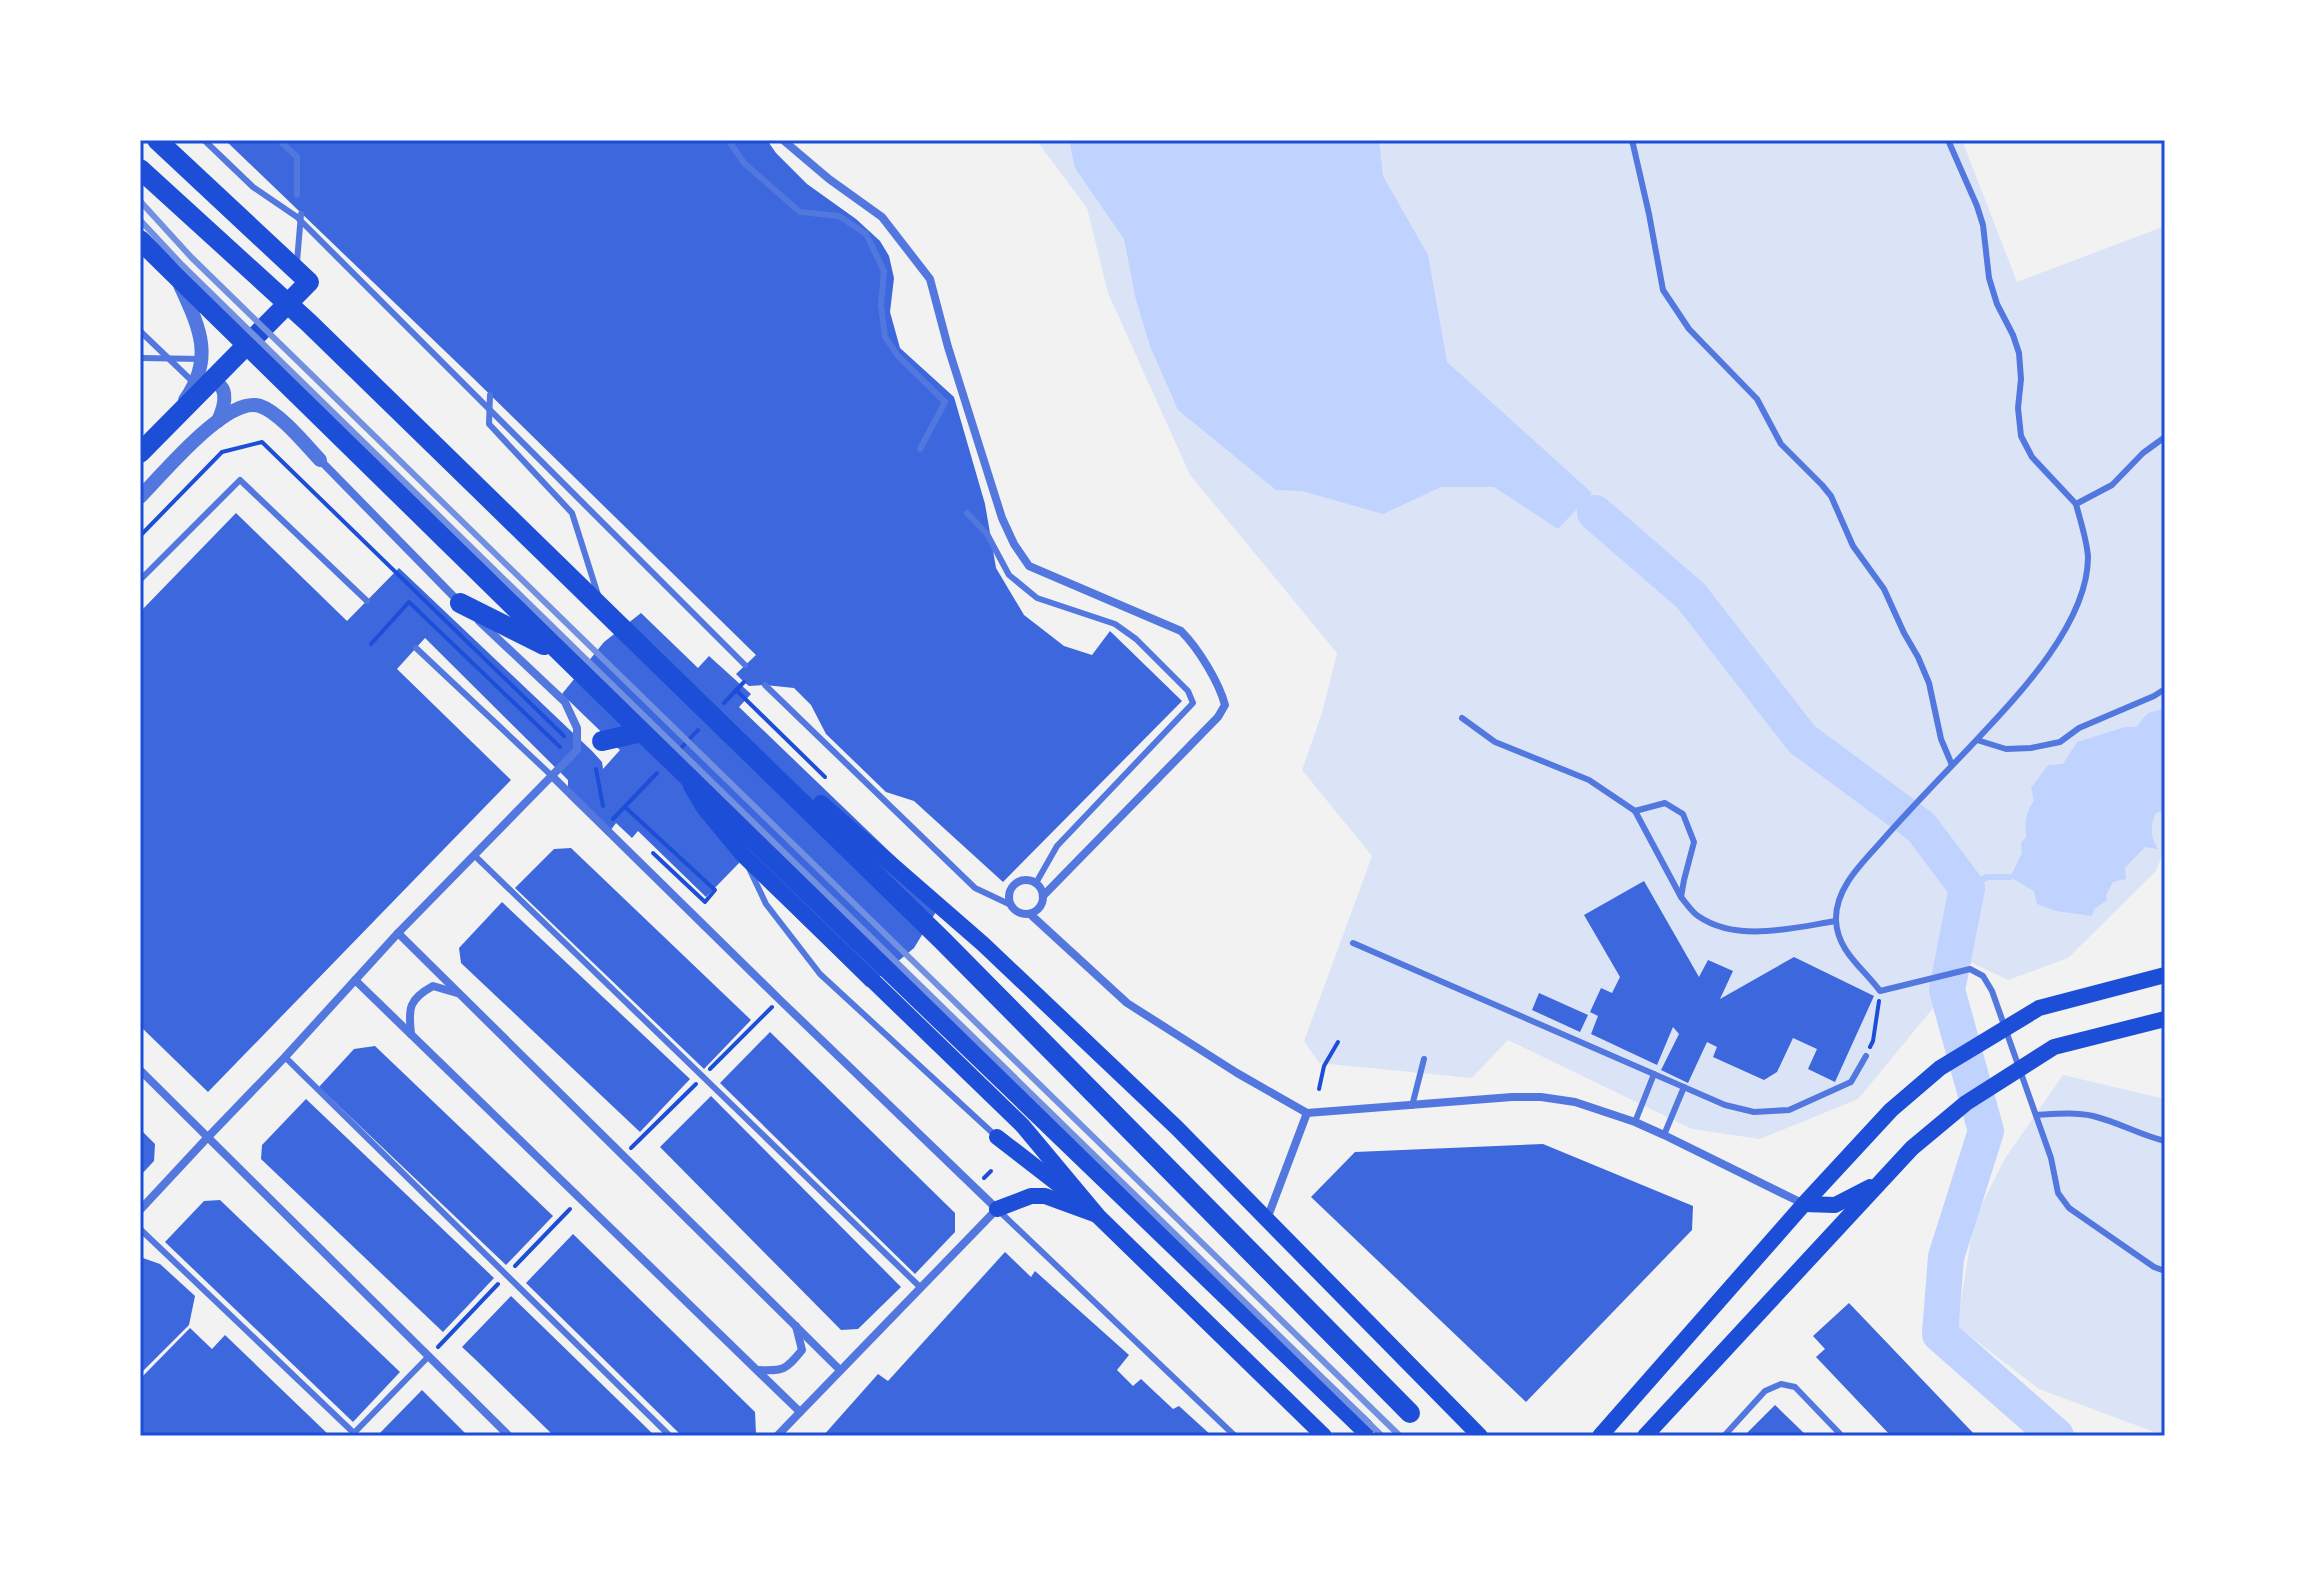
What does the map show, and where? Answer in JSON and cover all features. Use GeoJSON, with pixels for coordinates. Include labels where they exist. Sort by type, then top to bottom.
{"type":"FeatureCollection","features":[{"type":"Feature","properties":{"kind":"main road"},"geometry":{"type":"LineString","coordinates":[[140,453],[197,389],[309,282],[157,140]]}},
{"type":"Feature","properties":{"kind":"main road"},"geometry":{"type":"LineString","coordinates":[[140,169],[307,316],[942,940],[1410,1413]]}},
{"type":"Feature","properties":{"kind":"main road"},"geometry":{"type":"LineString","coordinates":[[140,240],[642,732],[1364,1428]]}},
{"type":"Feature","properties":{"kind":"main road"},"geometry":{"type":"LineString","coordinates":[[460,603],[562,654]]}},
{"type":"Feature","properties":{"kind":"main road"},"geometry":{"type":"LineString","coordinates":[[597,746],[642,732]]}},
{"type":"Feature","properties":{"kind":"main road"},"geometry":{"type":"LineString","coordinates":[[752,755],[821,803],[983,944],[1177,1128],[1480,1436]]}},
{"type":"Feature","properties":{"kind":"main road"},"geometry":{"type":"LineString","coordinates":[[680,767],[704,808],[742,854],[1022,1125],[1098,1216],[1324,1436]]}},
{"type":"Feature","properties":{"kind":"main road"},"geometry":{"type":"LineString","coordinates":[[1600,1436],[1804,1204],[1891,1110],[1940,1068],[2039,1008],[2165,975]]}},
{"type":"Feature","properties":{"kind":"main road"},"geometry":{"type":"LineString","coordinates":[[1645,1436],[1912,1148],[1966,1103],[2054,1047],[2165,1019]]}},
{"type":"Feature","properties":{"kind":"main road"},"geometry":{"type":"LineString","coordinates":[[997,1137],[1098,1216]]}},
{"type":"Feature","properties":{"kind":"main road"},"geometry":{"type":"LineString","coordinates":[[1804,1204],[1835,1205],[1885,1178]]}},
{"type":"Feature","properties":{"kind":"main road"},"geometry":{"type":"LineString","coordinates":[[997,1209],[1031,1196],[1045,1196],[1098,1216]]}},
{"type":"Feature","properties":{"kind":"main road"},"geometry":{"type":"LineString","coordinates":[[1589,1436],[1627,1408]]}},
{"type":"Feature","properties":{"kind":"main road"},"geometry":{"type":"LineString","coordinates":[[1458,1413],[1467,1436]]}},
{"type":"Feature","properties":{"kind":"street"},"geometry":{"type":"LineString","coordinates":[[783,140],[829,179],[882,217],[930,279],[1002,518],[1029,566],[1181,631],[1222,694],[1225,705],[1218,717],[1043,896],[1040,908],[1030,914],[1019,913],[1011,905],[1009,894],[1014,884],[1024,880],[1040,886],[1043,896]]}},
{"type":"Feature","properties":{"kind":"street"},"geometry":{"type":"LineString","coordinates":[[177,277],[199,327],[203,349],[197,389]]}},
{"type":"Feature","properties":{"kind":"street"},"geometry":{"type":"LineString","coordinates":[[140,446],[205,381],[212,381],[221,387],[225,395],[225,405],[218,421]]}},
{"type":"Feature","properties":{"kind":"street"},"geometry":{"type":"LineString","coordinates":[[140,497],[195,439],[231,411],[247,405],[261,406],[287,425],[460,603],[565,702],[577,728],[577,750],[398,933],[140,1210]]}},
{"type":"Feature","properties":{"kind":"street"},"geometry":{"type":"LineString","coordinates":[[552,776],[997,1209],[777,1436]]}},
{"type":"Feature","properties":{"kind":"street"},"geometry":{"type":"LineString","coordinates":[[1030,914],[1127,1003],[1307,1113],[1512,1097],[1575,1102],[1635,1122],[1804,1204]]}},
{"type":"Feature","properties":{"kind":"street"},"geometry":{"type":"LineString","coordinates":[[398,933],[840,1370]]}},
{"type":"Feature","properties":{"kind":"street"},"geometry":{"type":"LineString","coordinates":[[355,980],[800,1412]]}},
{"type":"Feature","properties":{"kind":"street"},"geometry":{"type":"LineString","coordinates":[[411,1034],[408,1010],[418,994],[433,986],[457,993]]}},
{"type":"Feature","properties":{"kind":"street"},"geometry":{"type":"LineString","coordinates":[[140,1070],[509,1436]]}},
{"type":"Feature","properties":{"kind":"street"},"geometry":{"type":"LineString","coordinates":[[1267,1219],[1307,1113]]}},
{"type":"Feature","properties":{"kind":"street"},"geometry":{"type":"LineString","coordinates":[[757,1370],[780,1371],[792,1363],[802,1350],[796,1326]]}},
{"type":"Feature","properties":{"kind":"lane"},"geometry":{"type":"LineString","coordinates":[[204,140],[253,187],[297,217],[745,665]]}},
{"type":"Feature","properties":{"kind":"lane"},"geometry":{"type":"LineString","coordinates":[[279,140],[297,157],[297,195]]}},
{"type":"Feature","properties":{"kind":"lane"},"geometry":{"type":"LineString","coordinates":[[728,140],[744,163],[800,212],[839,216],[866,234],[884,271],[881,305],[885,337],[898,356],[945,402],[920,449]]}},
{"type":"Feature","properties":{"kind":"lane"},"geometry":{"type":"LineString","coordinates":[[1632,140],[1663,290],[1689,329],[1757,399],[1781,444],[1831,496],[1853,546],[1884,589],[1918,657],[1929,683],[1941,739],[1952,765]]}},
{"type":"Feature","properties":{"kind":"lane"},"geometry":{"type":"LineString","coordinates":[[1948,140],[1977,206],[1983,225],[1989,278],[2019,353],[2021,436],[2032,457],[2076,504],[2088,557],[2082,589],[2071,621],[2025,689],[1858,868],[1846,885],[1836,921],[1842,946],[1880,991],[1970,969],[1983,976],[1992,991],[2051,1158],[2058,1193],[2069,1208],[2154,1267],[2165,1271]]}},
{"type":"Feature","properties":{"kind":"lane"},"geometry":{"type":"LineString","coordinates":[[301,214],[297,260],[303,293]]}},
{"type":"Feature","properties":{"kind":"lane"},"geometry":{"type":"LineString","coordinates":[[140,331],[197,389]]}},
{"type":"Feature","properties":{"kind":"lane"},"geometry":{"type":"LineString","coordinates":[[141,358],[201,359]]}},
{"type":"Feature","properties":{"kind":"lane"},"geometry":{"type":"LineString","coordinates":[[490,395],[489,424],[572,513],[603,610]]}},
{"type":"Feature","properties":{"kind":"lane"},"geometry":{"type":"LineString","coordinates":[[2076,504],[2112,485],[2143,453],[2165,437]]}},
{"type":"Feature","properties":{"kind":"lane"},"geometry":{"type":"LineString","coordinates":[[140,580],[240,480],[367,601]]}},
{"type":"Feature","properties":{"kind":"lane"},"geometry":{"type":"LineString","coordinates":[[967,513],[987,534],[1009,575],[1037,598],[1115,624],[1136,639],[1188,691],[1193,703],[1057,846],[1036,883]]}},
{"type":"Feature","properties":{"kind":"lane"},"geometry":{"type":"LineString","coordinates":[[510,620],[562,654]]}},
{"type":"Feature","properties":{"kind":"lane"},"geometry":{"type":"LineString","coordinates":[[416,648],[552,776]]}},
{"type":"Feature","properties":{"kind":"lane"},"geometry":{"type":"LineString","coordinates":[[765,685],[975,888],[1011,905]]}},
{"type":"Feature","properties":{"kind":"lane"},"geometry":{"type":"LineString","coordinates":[[1977,740],[2006,749],[2060,742],[2079,728],[2165,689]]}},
{"type":"Feature","properties":{"kind":"lane"},"geometry":{"type":"LineString","coordinates":[[1462,718],[1495,742],[1589,780],[1635,811],[1681,897],[1697,915],[1726,930],[1785,929],[1836,921]]}},
{"type":"Feature","properties":{"kind":"lane"},"geometry":{"type":"LineString","coordinates":[[1635,811],[1665,803],[1683,814],[1694,842],[1681,897]]}},
{"type":"Feature","properties":{"kind":"lane"},"geometry":{"type":"LineString","coordinates":[[742,854],[766,904],[820,974],[997,1137]]}},
{"type":"Feature","properties":{"kind":"lane"},"geometry":{"type":"LineString","coordinates":[[474,855],[920,1287]]}},
{"type":"Feature","properties":{"kind":"lane"},"geometry":{"type":"LineString","coordinates":[[1353,943],[1725,1105],[1754,1112],[1789,1110],[1851,1082],[1866,1056]]}},
{"type":"Feature","properties":{"kind":"lane"},"geometry":{"type":"LineString","coordinates":[[285,1057],[670,1436]]}},
{"type":"Feature","properties":{"kind":"lane"},"geometry":{"type":"LineString","coordinates":[[1412,1106],[1424,1059]]}},
{"type":"Feature","properties":{"kind":"lane"},"geometry":{"type":"LineString","coordinates":[[1635,1122],[1654,1074]]}},
{"type":"Feature","properties":{"kind":"lane"},"geometry":{"type":"LineString","coordinates":[[1664,1135],[1684,1087]]}},
{"type":"Feature","properties":{"kind":"lane"},"geometry":{"type":"LineString","coordinates":[[2036,1115],[2066,1113],[2091,1116],[2165,1141]]}},
{"type":"Feature","properties":{"kind":"lane"},"geometry":{"type":"LineString","coordinates":[[997,1209],[1235,1436]]}},
{"type":"Feature","properties":{"kind":"lane"},"geometry":{"type":"LineString","coordinates":[[140,1229],[356,1435],[429,1356]]}},
{"type":"Feature","properties":{"kind":"lane"},"geometry":{"type":"LineString","coordinates":[[1724,1436],[1765,1391],[1781,1384],[1795,1387],[1842,1436]]}},
{"type":"Feature","properties":{"kind":"path"},"geometry":{"type":"LineString","coordinates":[[140,536],[222,452],[262,442],[566,738]]}},
{"type":"Feature","properties":{"kind":"path"},"geometry":{"type":"LineString","coordinates":[[371,644],[409,602],[565,752]]}},
{"type":"Feature","properties":{"kind":"path"},"geometry":{"type":"LineString","coordinates":[[736,690],[825,777]]}},
{"type":"Feature","properties":{"kind":"path"},"geometry":{"type":"LineString","coordinates":[[596,769],[603,807]]}},
{"type":"Feature","properties":{"kind":"path"},"geometry":{"type":"LineString","coordinates":[[609,823],[625,807],[715,890],[705,902],[644,844]]}},
{"type":"Feature","properties":{"kind":"path"},"geometry":{"type":"LineString","coordinates":[[613,816],[623,825]]}},
{"type":"Feature","properties":{"kind":"path"},"geometry":{"type":"LineString","coordinates":[[1866,1056],[1873,1041],[1880,991]]}},
{"type":"Feature","properties":{"kind":"path"},"geometry":{"type":"LineString","coordinates":[[1319,1089],[1324,1066],[1338,1042]]}},
{"type":"Feature","properties":{"kind":"shaded area"},"geometry":{"type":"Polygon","coordinates":[[[1036,140],[1962,140],[2017,282],[2165,226],[2165,847],[2156,871],[2068,958],[2008,980],[1964,959],[1934,1007],[1858,1099],[1760,1139],[1692,1129],[1508,1040],[1472,1078],[1319,1063],[1304,1041],[1372,856],[1302,770],[1322,713],[1337,653],[1190,475],[1108,293],[1087,208],[1036,140]]]}},
{"type":"Feature","properties":{"kind":"shaded area"},"geometry":{"type":"Polygon","coordinates":[[[2063,1075],[2165,1099],[2165,1436],[2039,1389],[1957,1326],[1974,1220],[2004,1160],[2063,1075]]]}},
{"type":"Feature","properties":{"kind":"water"},"geometry":{"type":"Polygon","coordinates":[[[1069,140],[1379,140],[1383,176],[1428,255],[1447,362],[1592,493],[1558,529],[1494,487],[1441,487],[1383,514],[1302,491],[1276,490],[1178,410],[1150,346],[1136,300],[1124,239],[1075,168],[1069,140]]]}},
{"type":"Feature","properties":{"kind":"water"},"geometry":{"type":"Polygon","coordinates":[[[2165,705],[2165,811],[2156,813],[2152,827],[2153,840],[2158,849],[2145,847],[2125,868],[2126,879],[2113,882],[2106,895],[2107,900],[2094,909],[2092,916],[2056,911],[2037,904],[2034,891],[2010,877],[2022,853],[2021,843],[2026,837],[2026,818],[2034,801],[2031,788],[2048,765],[2063,764],[2077,742],[2125,727],[2136,727],[2148,713],[2165,705]]]}},
{"type":"Feature","properties":{"kind":"building"},"geometry":{"type":"Polygon","coordinates":[[[225,140],[767,140],[807,184],[856,219],[880,241],[889,256],[894,278],[890,312],[900,348],[954,397],[985,504],[996,568],[1024,615],[1064,646],[1092,655],[1110,631],[1182,701],[1003,882],[914,801],[886,792],[826,734],[811,705],[794,688],[749,686],[744,682],[736,674],[756,655],[225,140]]]}},
{"type":"Feature","properties":{"kind":"building"},"geometry":{"type":"Polygon","coordinates":[[[236,513],[347,621],[399,568],[592,751],[602,762],[603,769],[620,750],[562,694],[604,642],[641,613],[698,668],[709,656],[751,694],[739,707],[942,902],[914,948],[867,987],[740,862],[706,897],[638,831],[632,838],[616,823],[607,835],[568,797],[568,780],[425,638],[397,669],[511,780],[208,1092],[140,1026],[140,612],[236,513]]]}},
{"type":"Feature","properties":{"kind":"building"},"geometry":{"type":"Polygon","coordinates":[[[571,848],[751,1020],[704,1069],[515,888],[554,849],[571,848]]]}},
{"type":"Feature","properties":{"kind":"building"},"geometry":{"type":"Polygon","coordinates":[[[1644,881],[1699,977],[1708,960],[1733,971],[1720,999],[1794,957],[1874,996],[1835,1082],[1808,1069],[1817,1049],[1793,1038],[1777,1072],[1764,1080],[1713,1057],[1717,1047],[1707,1042],[1688,1083],[1661,1070],[1679,1034],[1673,1027],[1657,1065],[1591,1034],[1598,1016],[1590,1012],[1601,988],[1612,993],[1620,977],[1584,915],[1644,881]]]}},
{"type":"Feature","properties":{"kind":"building"},"geometry":{"type":"Polygon","coordinates":[[[502,902],[690,1079],[640,1132],[461,963],[459,948],[502,902]]]}},
{"type":"Feature","properties":{"kind":"building"},"geometry":{"type":"Polygon","coordinates":[[[1539,993],[1588,1015],[1580,1032],[1532,1010],[1539,993]]]}},
{"type":"Feature","properties":{"kind":"building"},"geometry":{"type":"Polygon","coordinates":[[[770,1032],[955,1213],[955,1232],[915,1274],[720,1083],[770,1032]]]}},
{"type":"Feature","properties":{"kind":"building"},"geometry":{"type":"Polygon","coordinates":[[[375,1046],[553,1216],[506,1265],[319,1087],[354,1049],[375,1046]]]}},
{"type":"Feature","properties":{"kind":"building"},"geometry":{"type":"Polygon","coordinates":[[[711,1096],[901,1287],[858,1329],[841,1330],[660,1147],[711,1096]]]}},
{"type":"Feature","properties":{"kind":"building"},"geometry":{"type":"Polygon","coordinates":[[[306,1099],[494,1278],[443,1332],[261,1159],[262,1145],[306,1099]]]}},
{"type":"Feature","properties":{"kind":"building"},"geometry":{"type":"Polygon","coordinates":[[[140,1129],[155,1144],[154,1161],[140,1176],[140,1129]]]}},
{"type":"Feature","properties":{"kind":"building"},"geometry":{"type":"Polygon","coordinates":[[[1543,1144],[1693,1206],[1692,1230],[1526,1402],[1311,1197],[1355,1152],[1543,1144]]]}},
{"type":"Feature","properties":{"kind":"building"},"geometry":{"type":"Polygon","coordinates":[[[220,1200],[400,1372],[353,1422],[165,1242],[204,1201],[220,1200]]]}},
{"type":"Feature","properties":{"kind":"building"},"geometry":{"type":"Polygon","coordinates":[[[573,1234],[755,1412],[754,1436],[682,1436],[526,1283],[573,1234]]]}},
{"type":"Feature","properties":{"kind":"building"},"geometry":{"type":"Polygon","coordinates":[[[1005,1252],[1031,1277],[1035,1271],[1129,1355],[1117,1370],[1133,1386],[1141,1379],[1173,1409],[1179,1406],[1212,1436],[823,1436],[878,1374],[888,1381],[1005,1252]]]}},
{"type":"Feature","properties":{"kind":"building"},"geometry":{"type":"Polygon","coordinates":[[[140,1257],[160,1264],[195,1296],[189,1325],[140,1374],[140,1257]]]}},
{"type":"Feature","properties":{"kind":"building"},"geometry":{"type":"Polygon","coordinates":[[[511,1296],[655,1436],[554,1436],[462,1347],[511,1296]]]}},
{"type":"Feature","properties":{"kind":"building"},"geometry":{"type":"Polygon","coordinates":[[[1849,1303],[1976,1436],[1891,1436],[1816,1357],[1825,1349],[1813,1336],[1849,1303]]]}},
{"type":"Feature","properties":{"kind":"building"},"geometry":{"type":"Polygon","coordinates":[[[190,1328],[212,1349],[225,1335],[330,1436],[140,1436],[140,1379],[190,1328]]]}},
{"type":"Feature","properties":{"kind":"building"},"geometry":{"type":"Polygon","coordinates":[[[422,1390],[468,1436],[377,1436],[422,1390]]]}},
{"type":"Feature","properties":{"kind":"building"},"geometry":{"type":"Polygon","coordinates":[[[1775,1405],[1807,1436],[1744,1436],[1775,1405]]]}},
{"type":"Feature","properties":{"kind":"waterway"},"geometry":{"type":"LineString","coordinates":[[1595,513],[1691,596],[1802,739],[1921,827],[1967,888],[1947,990],[1986,1131],[1946,1257],[1940,1334],[2056,1436]]}},
{"type":"Feature","properties":{"kind":"waterway"},"geometry":{"type":"LineString","coordinates":[[1967,888],[1987,877],[2010,877]]}},
{"type":"Feature","properties":{"kind":"railway"},"geometry":{"type":"LineString","coordinates":[[140,201],[191,257],[1400,1436]]}},
{"type":"Feature","properties":{"kind":"railway"},"geometry":{"type":"LineString","coordinates":[[140,220],[182,265],[1382,1436]]}}]}
